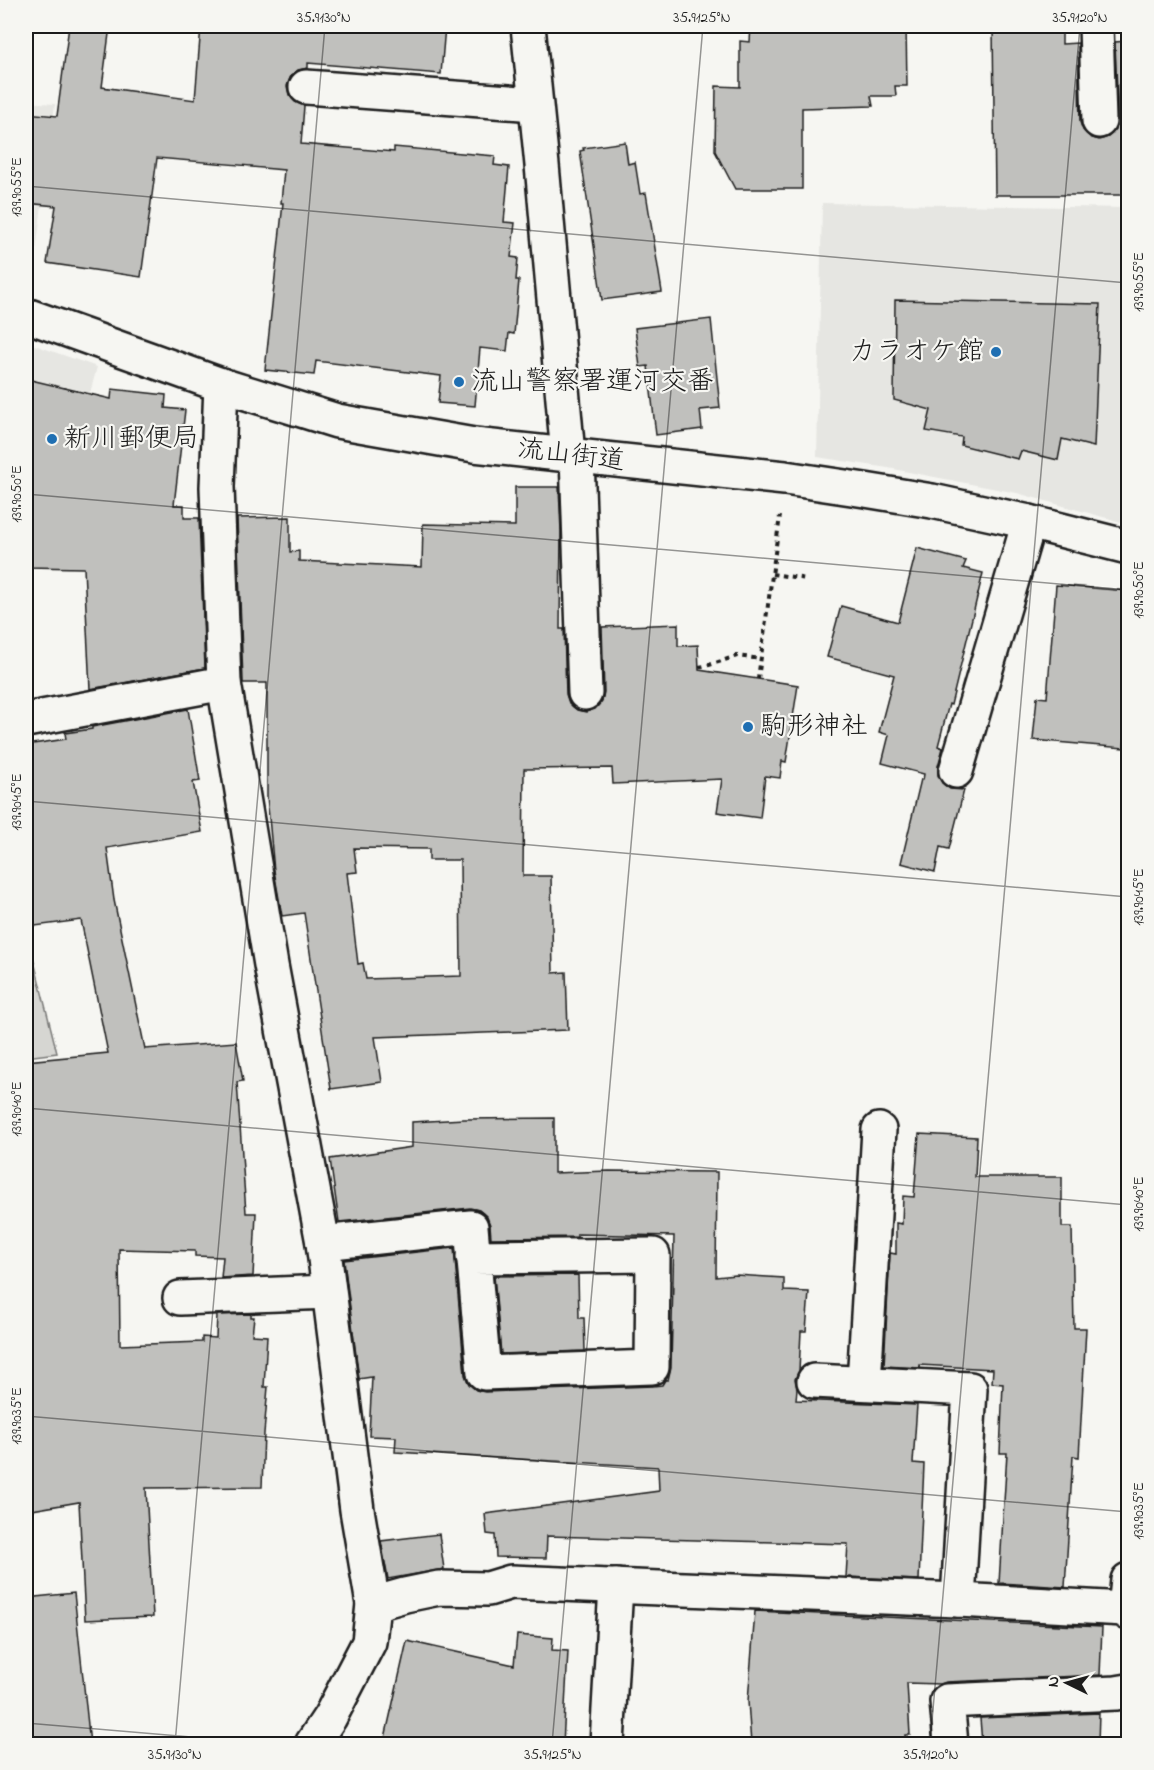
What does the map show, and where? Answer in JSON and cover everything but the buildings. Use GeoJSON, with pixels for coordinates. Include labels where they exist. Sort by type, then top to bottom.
{"type":"FeatureCollection","features":[{"type":"Feature","properties":{"kind":"street"},"geometry":{"type":"LineString","coordinates":[[528,26],[573,456],[585,693]]}},
{"type":"Feature","properties":{"kind":"street"},"geometry":{"type":"LineString","coordinates":[[1095,26],[1099,121]]}},
{"type":"Feature","properties":{"kind":"street"},"geometry":{"type":"LineString","coordinates":[[306,87],[535,104]]}},
{"type":"Feature","properties":{"kind":"street","name":"流山街道"},"geometry":{"type":"LineString","coordinates":[[26,315],[221,385],[336,421],[474,445],[785,478],[932,501],[1128,547]]}},
{"type":"Feature","properties":{"kind":"street"},"geometry":{"type":"LineString","coordinates":[[221,385],[217,487],[224,683],[271,965],[324,1243],[357,1510],[373,1604],[369,1642],[330,1717],[312,1744]]}},
{"type":"Feature","properties":{"kind":"street"},"geometry":{"type":"LineString","coordinates":[[956,771],[1029,522]]}},
{"type":"Feature","properties":{"kind":"street"},"geometry":{"type":"LineString","coordinates":[[26,720],[224,683]]}},
{"type":"Feature","properties":{"kind":"street"},"geometry":{"type":"LineString","coordinates":[[864,1383],[879,1130]]}},
{"type":"Feature","properties":{"kind":"street"},"geometry":{"type":"LineString","coordinates":[[324,1243],[471,1227],[473,1257],[484,1373],[652,1367],[653,1255],[473,1257]]}},
{"type":"Feature","properties":{"kind":"street"},"geometry":{"type":"LineString","coordinates":[[180,1298],[329,1292]]}},
{"type":"Feature","properties":{"kind":"street"},"geometry":{"type":"LineString","coordinates":[[814,1381],[970,1389],[958,1600]]}},
{"type":"Feature","properties":{"kind":"street"},"geometry":{"type":"LineString","coordinates":[[373,1604],[439,1588],[488,1589],[511,1582],[958,1600],[1127,1601]]}},
{"type":"Feature","properties":{"kind":"street"},"geometry":{"type":"LineString","coordinates":[[607,1744],[616,1586]]}},
{"type":"Feature","properties":{"kind":"street"},"geometry":{"type":"LineString","coordinates":[[951,1744],[947,1701],[1116,1693],[1128,1690]]}},
{"type":"Feature","properties":{"kind":"path"},"geometry":{"type":"LineString","coordinates":[[758,679],[785,478]]}},
{"type":"Feature","properties":{"kind":"path"},"geometry":{"type":"LineString","coordinates":[[772,574],[807,579]]}},
{"type":"Feature","properties":{"kind":"path"},"geometry":{"type":"LineString","coordinates":[[699,667],[737,656],[761,659]]}},
{"type":"Feature","properties":{"kind":"shaded area"},"geometry":{"type":"Polygon","coordinates":[[[26,102],[55,104],[31,290],[26,287],[26,102]]]}},
{"type":"Feature","properties":{"kind":"shaded area"},"geometry":{"type":"Polygon","coordinates":[[[822,203],[1128,208],[1128,524],[1017,493],[817,457],[822,203]]]}},
{"type":"Feature","properties":{"kind":"shaded area"},"geometry":{"type":"Polygon","coordinates":[[[26,342],[97,367],[88,401],[89,501],[26,487],[26,342]]]}},
{"type":"Feature","properties":{"kind":"shaded area"},"geometry":{"type":"Polygon","coordinates":[[[26,929],[57,1053],[26,1057],[26,929]]]}},
{"type":"Feature","properties":{"kind":"place","name":"カラオケ館"},"geometry":{"type":"Point","coordinates":[996,352]}},
{"type":"Feature","properties":{"kind":"place","name":"流山警察署運河交番"},"geometry":{"type":"Point","coordinates":[459,382]}},
{"type":"Feature","properties":{"kind":"place","name":"新川郵便局"},"geometry":{"type":"Point","coordinates":[52,439]}},
{"type":"Feature","properties":{"kind":"place","name":"駒形神社"},"geometry":{"type":"Point","coordinates":[748,727]}}]}
